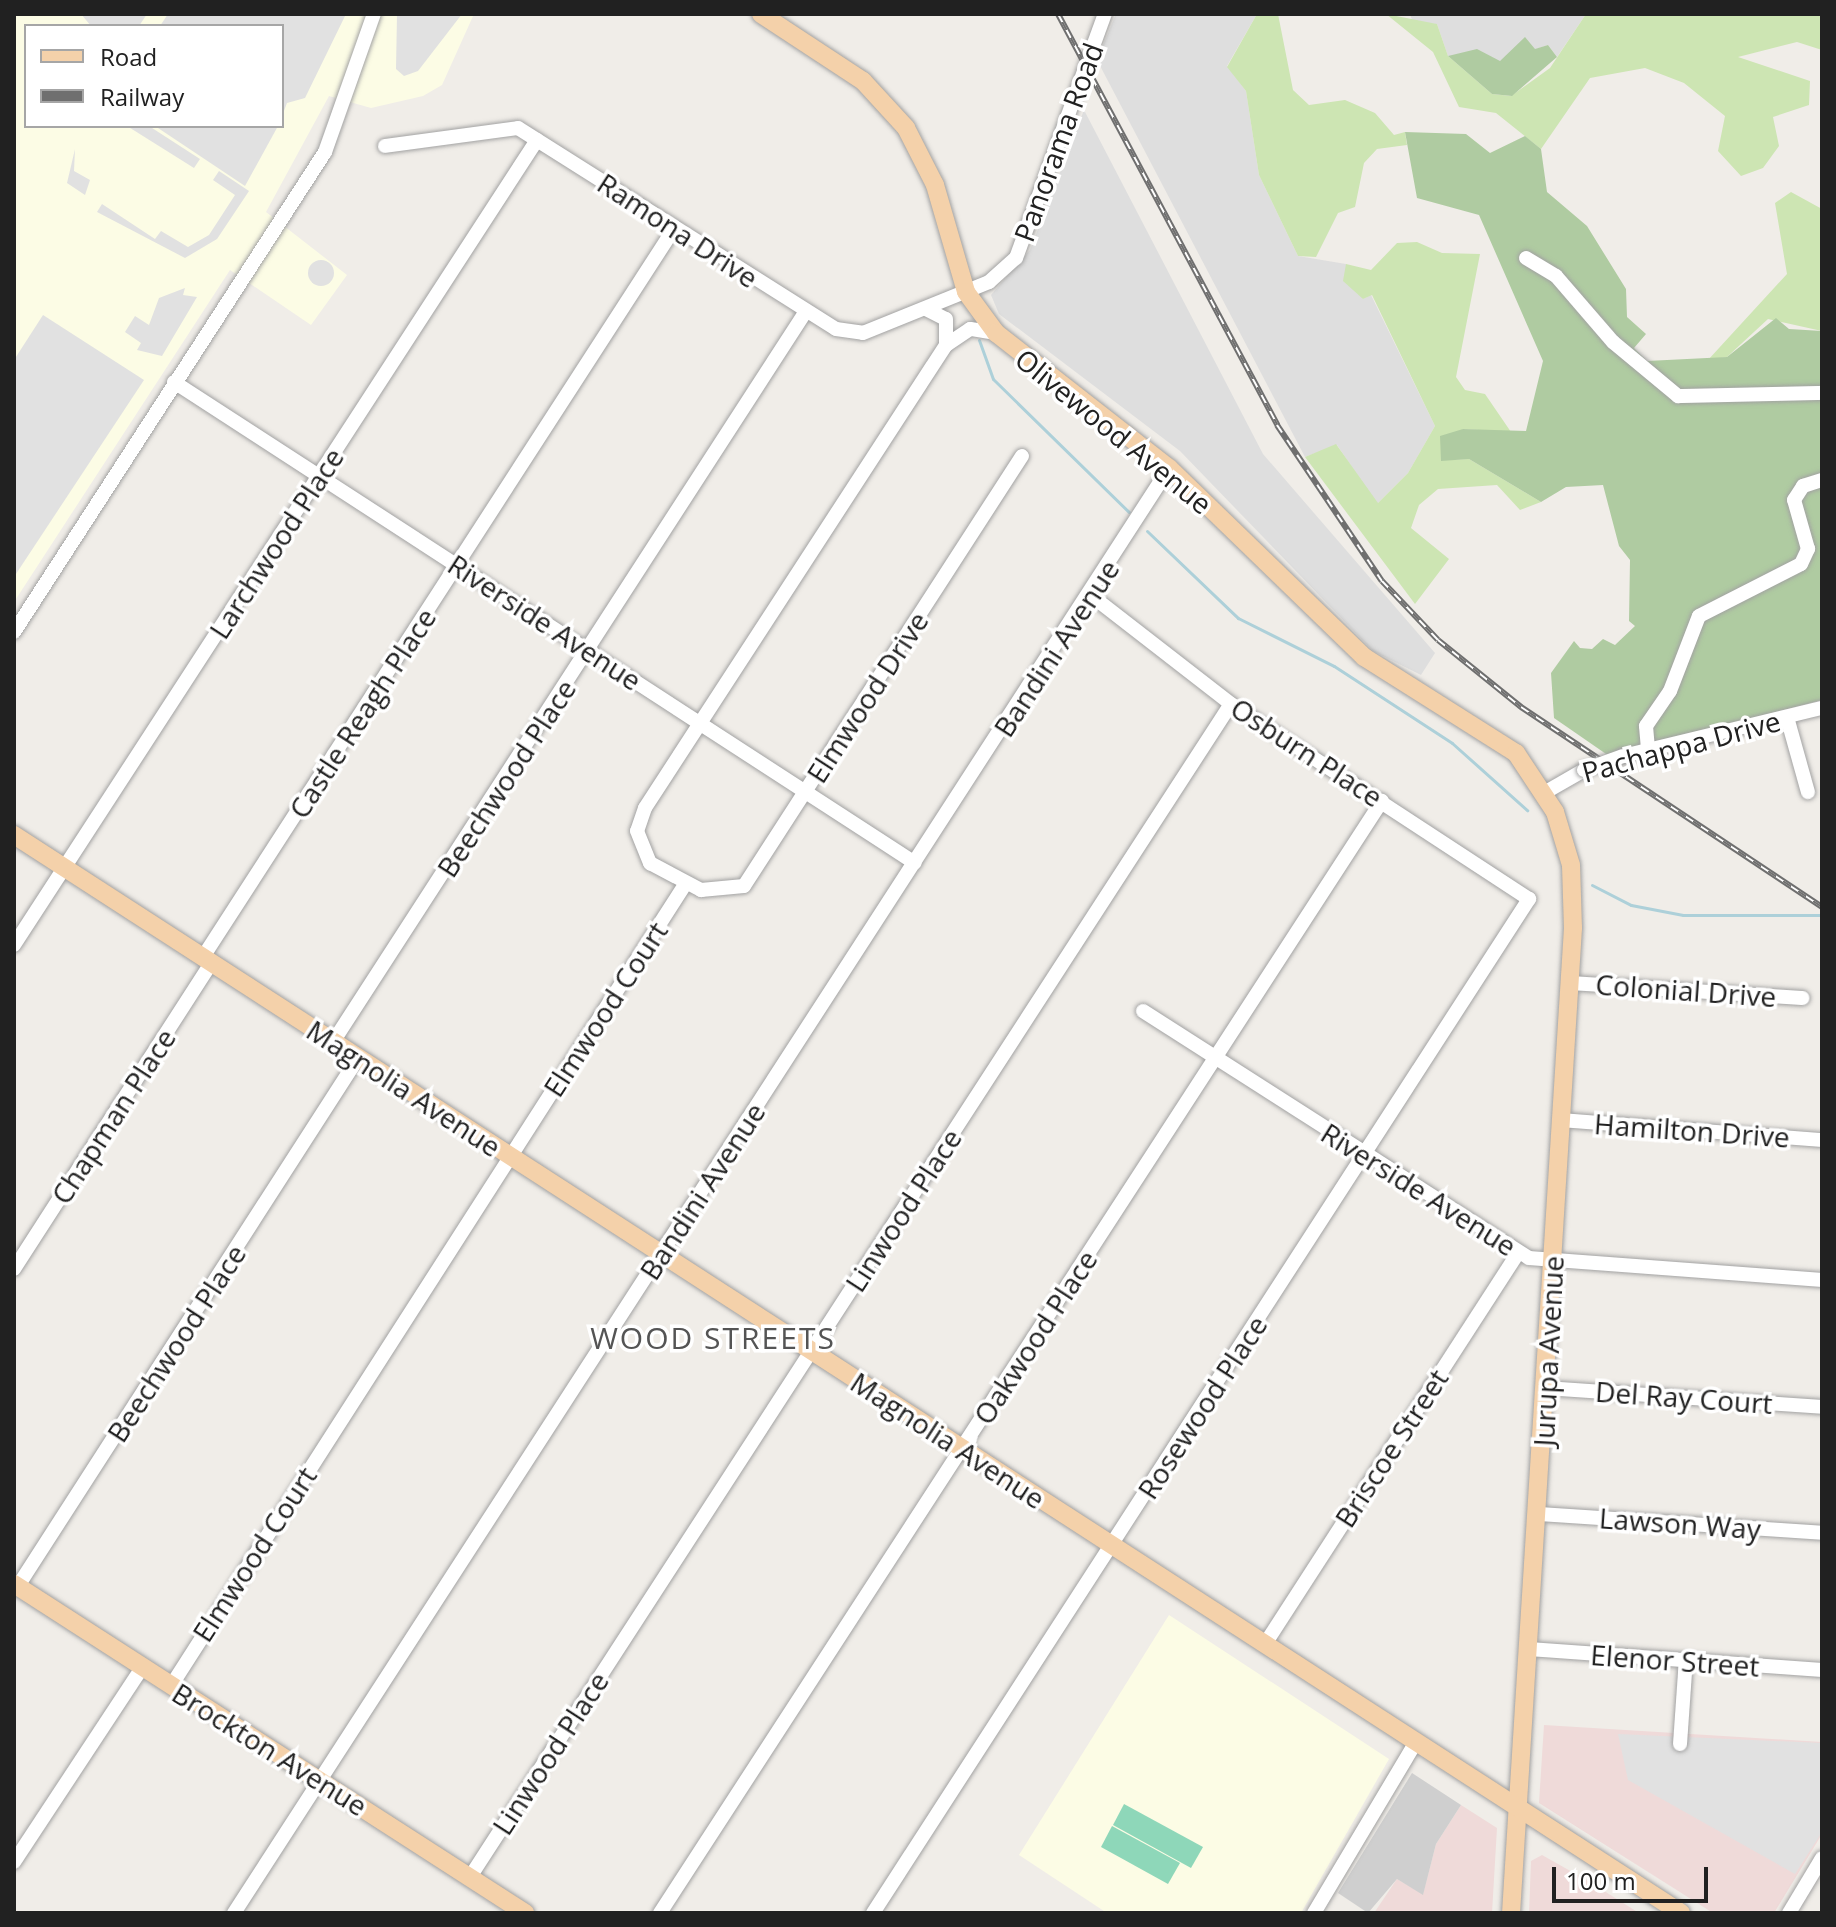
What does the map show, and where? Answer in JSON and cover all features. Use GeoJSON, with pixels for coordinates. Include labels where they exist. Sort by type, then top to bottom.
{"type":"FeatureCollection","features":[{"type":"Feature","properties":{"kind":"main road","name":"Olivewood Avenue"},"geometry":{"type":"LineString","coordinates":[[761,14],[863,81],[906,128],[935,185],[966,292],[996,333],[1169,468],[1364,657],[1516,753],[1544,793]]}},
{"type":"Feature","properties":{"kind":"main road","name":"Jurupa Avenue"},"geometry":{"type":"LineString","coordinates":[[1511,1913],[1539,1514],[1570,983],[1573,881],[1564,836],[1544,793]]}},
{"type":"Feature","properties":{"kind":"main road","name":"Magnolia Avenue"},"geometry":{"type":"LineString","coordinates":[[14,835],[961,1451],[1112,1544],[1414,1745],[1681,1913]]}},
{"type":"Feature","properties":{"kind":"main road","name":"Brockton Avenue"},"geometry":{"type":"LineString","coordinates":[[16,1585],[470,1877],[513,1910]]}},
{"type":"Feature","properties":{"kind":"street"},"geometry":{"type":"LineString","coordinates":[[14,632],[325,152],[374,14]]}},
{"type":"Feature","properties":{"kind":"street","name":"Panorama Road"},"geometry":{"type":"LineString","coordinates":[[966,292],[1016,258],[1105,14]]}},
{"type":"Feature","properties":{"kind":"street","name":"Ramona Drive"},"geometry":{"type":"LineString","coordinates":[[385,146],[426,144],[504,125],[537,140],[806,311],[856,334],[966,292]]}},
{"type":"Feature","properties":{"kind":"street","name":"Larchwood Place"},"geometry":{"type":"LineString","coordinates":[[14,945],[537,140]]}},
{"type":"Feature","properties":{"kind":"street","name":"Castle Reagh Place"},"geometry":{"type":"LineString","coordinates":[[208,960],[675,227]]}},
{"type":"Feature","properties":{"kind":"street"},"geometry":{"type":"LineString","coordinates":[[1526,258],[1556,276],[1613,342],[1678,396],[1822,393]]}},
{"type":"Feature","properties":{"kind":"street"},"geometry":{"type":"LineString","coordinates":[[926,309],[946,319],[946,345]]}},
{"type":"Feature","properties":{"kind":"street","name":"Beechwood Place"},"geometry":{"type":"LineString","coordinates":[[333,1042],[806,311]]}},
{"type":"Feature","properties":{"kind":"street"},"geometry":{"type":"LineString","coordinates":[[686,883],[650,863],[637,831],[701,724],[946,345],[970,329],[996,333]]}},
{"type":"Feature","properties":{"kind":"street","name":"Riverside Avenue"},"geometry":{"type":"LineString","coordinates":[[174,382],[590,649],[915,863]]}},
{"type":"Feature","properties":{"kind":"street","name":"Elmwood Drive"},"geometry":{"type":"LineString","coordinates":[[686,883],[717,893],[744,886],[1022,456]]}},
{"type":"Feature","properties":{"kind":"street","name":"Bandini Avenue"},"geometry":{"type":"LineString","coordinates":[[234,1913],[317,1780],[1092,596],[1169,468]]}},
{"type":"Feature","properties":{"kind":"street"},"geometry":{"type":"LineString","coordinates":[[1648,749],[1646,726],[1676,679],[1699,616],[1801,564],[1808,549],[1794,500],[1803,486],[1822,480]]}},
{"type":"Feature","properties":{"kind":"street","name":"Osburn Place"},"geometry":{"type":"LineString","coordinates":[[1092,596],[1231,704],[1529,899]]}},
{"type":"Feature","properties":{"kind":"street","name":"Linwood Place"},"geometry":{"type":"LineString","coordinates":[[470,1877],[1231,704]]}},
{"type":"Feature","properties":{"kind":"street","name":"Pachappa Drive"},"geometry":{"type":"LineString","coordinates":[[1544,793],[1584,770],[1623,756],[1822,708]]}},
{"type":"Feature","properties":{"kind":"street"},"geometry":{"type":"LineString","coordinates":[[1787,717],[1808,792]]}},
{"type":"Feature","properties":{"kind":"street","name":"Oakwood Place"},"geometry":{"type":"LineString","coordinates":[[660,1913],[1382,801]]}},
{"type":"Feature","properties":{"kind":"street","name":"Elmwood Court"},"geometry":{"type":"LineString","coordinates":[[171,1686],[686,883]]}},
{"type":"Feature","properties":{"kind":"street","name":"Rosewood Place"},"geometry":{"type":"LineString","coordinates":[[873,1913],[1367,1155],[1529,899]]}},
{"type":"Feature","properties":{"kind":"street","name":"Chapman Place"},"geometry":{"type":"LineString","coordinates":[[14,1269],[208,960]]}},
{"type":"Feature","properties":{"kind":"street","name":"Colonial Drive"},"geometry":{"type":"LineString","coordinates":[[1570,983],[1803,998]]}},
{"type":"Feature","properties":{"kind":"street","name":"Riverside Avenue"},"geometry":{"type":"LineString","coordinates":[[1143,1011],[1518,1253],[1553,1261],[1822,1280]]}},
{"type":"Feature","properties":{"kind":"street","name":"Beechwood Place"},"geometry":{"type":"LineString","coordinates":[[16,1585],[358,1058]]}},
{"type":"Feature","properties":{"kind":"street","name":"Hamilton Drive"},"geometry":{"type":"LineString","coordinates":[[1561,1120],[1822,1140]]}},
{"type":"Feature","properties":{"kind":"street","name":"Briscoe Street"},"geometry":{"type":"LineString","coordinates":[[1265,1644],[1518,1253]]}},
{"type":"Feature","properties":{"kind":"street","name":"Del Ray Court"},"geometry":{"type":"LineString","coordinates":[[1545,1388],[1822,1407]]}},
{"type":"Feature","properties":{"kind":"street","name":"Lawson Way"},"geometry":{"type":"LineString","coordinates":[[1539,1514],[1822,1533]]}},
{"type":"Feature","properties":{"kind":"street","name":"Elenor Street"},"geometry":{"type":"LineString","coordinates":[[1529,1649],[1822,1670]]}},
{"type":"Feature","properties":{"kind":"street"},"geometry":{"type":"LineString","coordinates":[[1680,1744],[1686,1659]]}},
{"type":"Feature","properties":{"kind":"street"},"geometry":{"type":"LineString","coordinates":[[14,1862],[142,1668]]}},
{"type":"Feature","properties":{"kind":"street"},"geometry":{"type":"LineString","coordinates":[[1314,1913],[1414,1745]]}},
{"type":"Feature","properties":{"kind":"street"},"geometry":{"type":"LineString","coordinates":[[1789,1913],[1822,1858]]}},
{"type":"Feature","properties":{"kind":"shaded area"},"geometry":{"type":"Polygon","coordinates":[[[14,14],[474,14],[442,85],[423,96],[371,108],[329,96],[266,212],[347,275],[311,325],[230,270],[14,602],[14,14]]]}},
{"type":"Feature","properties":{"kind":"shaded area"},"geometry":{"type":"Polygon","coordinates":[[[81,14],[147,14],[140,24],[89,24],[81,14]]]}},
{"type":"Feature","properties":{"kind":"shaded area"},"geometry":{"type":"Polygon","coordinates":[[[168,14],[346,14],[305,98],[287,103],[284,111],[284,24],[161,24],[168,14]]]}},
{"type":"Feature","properties":{"kind":"shaded area"},"geometry":{"type":"Polygon","coordinates":[[[397,14],[462,14],[418,71],[404,76],[396,69],[397,14]]]}},
{"type":"Feature","properties":{"kind":"shaded area"},"geometry":{"type":"Polygon","coordinates":[[[1116,14],[1257,14],[1227,66],[1246,91],[1259,175],[1298,256],[1346,264],[1363,299],[1371,295],[1435,426],[1408,473],[1377,504],[1337,445],[1305,457],[1097,60],[1116,14]]]}},
{"type":"Feature","properties":{"kind":"shaded area"},"geometry":{"type":"Polygon","coordinates":[[[1410,14],[1586,14],[1557,57],[1548,45],[1500,61],[1448,56],[1437,24],[1413,23],[1410,14]]]}},
{"type":"Feature","properties":{"kind":"shaded area"},"geometry":{"type":"Polygon","coordinates":[[[1084,110],[1263,454],[1435,653],[1421,675],[1373,651],[1180,451],[999,314],[991,295],[1030,250],[1084,110]]]}},
{"type":"Feature","properties":{"kind":"shaded area"},"geometry":{"type":"Polygon","coordinates":[[[130,128],[152,128],[200,159],[194,168],[130,128]]]}},
{"type":"Feature","properties":{"kind":"shaded area"},"geometry":{"type":"Polygon","coordinates":[[[158,128],[277,128],[245,186],[158,128]]]}},
{"type":"Feature","properties":{"kind":"shaded area"},"geometry":{"type":"Polygon","coordinates":[[[75,149],[74,171],[90,180],[85,195],[67,183],[75,149]]]}},
{"type":"Feature","properties":{"kind":"shaded area"},"geometry":{"type":"Polygon","coordinates":[[[219,171],[249,191],[217,239],[185,258],[97,212],[102,204],[155,239],[161,231],[188,247],[209,235],[235,195],[213,180],[219,171]]]}},
{"type":"Feature","properties":{"kind":"shaded area"},"geometry":{"type":"Polygon","coordinates":[[[321,260],[330,264],[334,273],[330,282],[321,286],[312,282],[308,273],[312,264],[321,260]]]}},
{"type":"Feature","properties":{"kind":"shaded area"},"geometry":{"type":"Polygon","coordinates":[[[185,288],[183,295],[197,297],[162,356],[137,350],[141,343],[125,332],[135,316],[149,325],[159,298],[185,288]]]}},
{"type":"Feature","properties":{"kind":"shaded area"},"geometry":{"type":"Polygon","coordinates":[[[43,315],[144,380],[14,577],[14,360],[43,315]]]}},
{"type":"Feature","properties":{"kind":"shaded area"},"geometry":{"type":"Polygon","coordinates":[[[1169,1615],[1389,1759],[1301,1913],[1107,1913],[1019,1855],[1169,1615]]]}},
{"type":"Feature","properties":{"kind":"shaded area"},"geometry":{"type":"Polygon","coordinates":[[[1544,1725],[1822,1742],[1822,1834],[1774,1913],[1713,1913],[1539,1803],[1544,1725]]]}},
{"type":"Feature","properties":{"kind":"shaded area"},"geometry":{"type":"Polygon","coordinates":[[[1618,1734],[1822,1743],[1822,1832],[1795,1874],[1628,1780],[1618,1734]]]}},
{"type":"Feature","properties":{"kind":"shaded area"},"geometry":{"type":"Polygon","coordinates":[[[1412,1773],[1461,1805],[1436,1844],[1423,1895],[1397,1879],[1368,1913],[1338,1893],[1412,1773]]]}},
{"type":"Feature","properties":{"kind":"shaded area"},"geometry":{"type":"Polygon","coordinates":[[[1461,1805],[1497,1828],[1492,1913],[1374,1913],[1397,1879],[1423,1894],[1436,1844],[1461,1805]]]}},
{"type":"Feature","properties":{"kind":"shaded area"},"geometry":{"type":"Polygon","coordinates":[[[1542,1855],[1639,1913],[1529,1913],[1531,1861],[1542,1855]]]}},
{"type":"Feature","properties":{"kind":"green space"},"geometry":{"type":"Polygon","coordinates":[[[1257,14],[1278,14],[1293,90],[1309,105],[1345,100],[1375,113],[1394,135],[1405,132],[1407,145],[1377,149],[1364,163],[1355,207],[1338,213],[1316,257],[1298,256],[1259,175],[1246,91],[1227,67],[1257,14]]]}},
{"type":"Feature","properties":{"kind":"green space"},"geometry":{"type":"Polygon","coordinates":[[[1386,14],[1437,24],[1448,56],[1492,94],[1511,96],[1550,68],[1586,14],[1822,14],[1822,50],[1797,42],[1738,57],[1810,81],[1809,105],[1773,117],[1779,146],[1763,168],[1741,176],[1718,151],[1725,116],[1684,83],[1645,68],[1590,78],[1541,149],[1496,113],[1459,107],[1433,52],[1386,14]]]}},
{"type":"Feature","properties":{"kind":"green space"},"geometry":{"type":"Polygon","coordinates":[[[1525,37],[1535,49],[1548,45],[1557,57],[1512,96],[1492,94],[1448,56],[1477,49],[1500,61],[1525,37]]]}},
{"type":"Feature","properties":{"kind":"green space"},"geometry":{"type":"Polygon","coordinates":[[[1405,132],[1466,134],[1490,153],[1525,136],[1541,149],[1547,192],[1587,226],[1626,289],[1627,317],[1646,334],[1634,348],[1647,361],[1727,357],[1776,318],[1789,329],[1822,331],[1822,700],[1609,756],[1554,718],[1551,673],[1574,641],[1580,648],[1592,649],[1603,639],[1615,645],[1635,626],[1629,621],[1630,560],[1619,546],[1603,485],[1566,487],[1541,502],[1469,459],[1441,461],[1440,436],[1463,429],[1526,431],[1543,361],[1479,215],[1417,198],[1405,132]]]}},
{"type":"Feature","properties":{"kind":"green space"},"geometry":{"type":"Polygon","coordinates":[[[1791,192],[1822,209],[1822,331],[1768,319],[1727,357],[1708,360],[1787,274],[1775,203],[1791,192]]]}},
{"type":"Feature","properties":{"kind":"green space"},"geometry":{"type":"Polygon","coordinates":[[[1417,242],[1442,253],[1480,254],[1456,377],[1465,390],[1485,394],[1511,432],[1463,429],[1441,460],[1469,459],[1541,502],[1520,510],[1497,485],[1438,489],[1419,505],[1411,528],[1449,559],[1415,604],[1305,457],[1336,444],[1378,503],[1408,473],[1435,426],[1372,295],[1363,299],[1343,281],[1346,264],[1371,270],[1397,243],[1417,242]]]}},
{"type":"Feature","properties":{"kind":"green space"},"geometry":{"type":"Polygon","coordinates":[[[1124,1804],[1203,1847],[1191,1868],[1113,1825],[1124,1804]]]}},
{"type":"Feature","properties":{"kind":"green space"},"geometry":{"type":"Polygon","coordinates":[[[1112,1826],[1180,1863],[1168,1884],[1101,1847],[1112,1826]]]}},
{"type":"Feature","properties":{"kind":"waterway"},"geometry":{"type":"LineString","coordinates":[[979,340],[993,379],[1129,512]]}},
{"type":"Feature","properties":{"kind":"waterway"},"geometry":{"type":"LineString","coordinates":[[1147,531],[1238,618],[1334,666],[1452,743],[1527,810]]}},
{"type":"Feature","properties":{"kind":"waterway"},"geometry":{"type":"LineString","coordinates":[[1592,885],[1631,905],[1683,915],[1822,915]]}},
{"type":"Feature","properties":{"kind":"railway"},"geometry":{"type":"LineString","coordinates":[[1058,14],[1277,425],[1382,581],[1438,640],[1521,707],[1822,907]]}},
{"type":"Feature","properties":{"kind":"district","name":"WOOD STREETS"},"geometry":{"type":"Point","coordinates":[713,1338]}}]}
